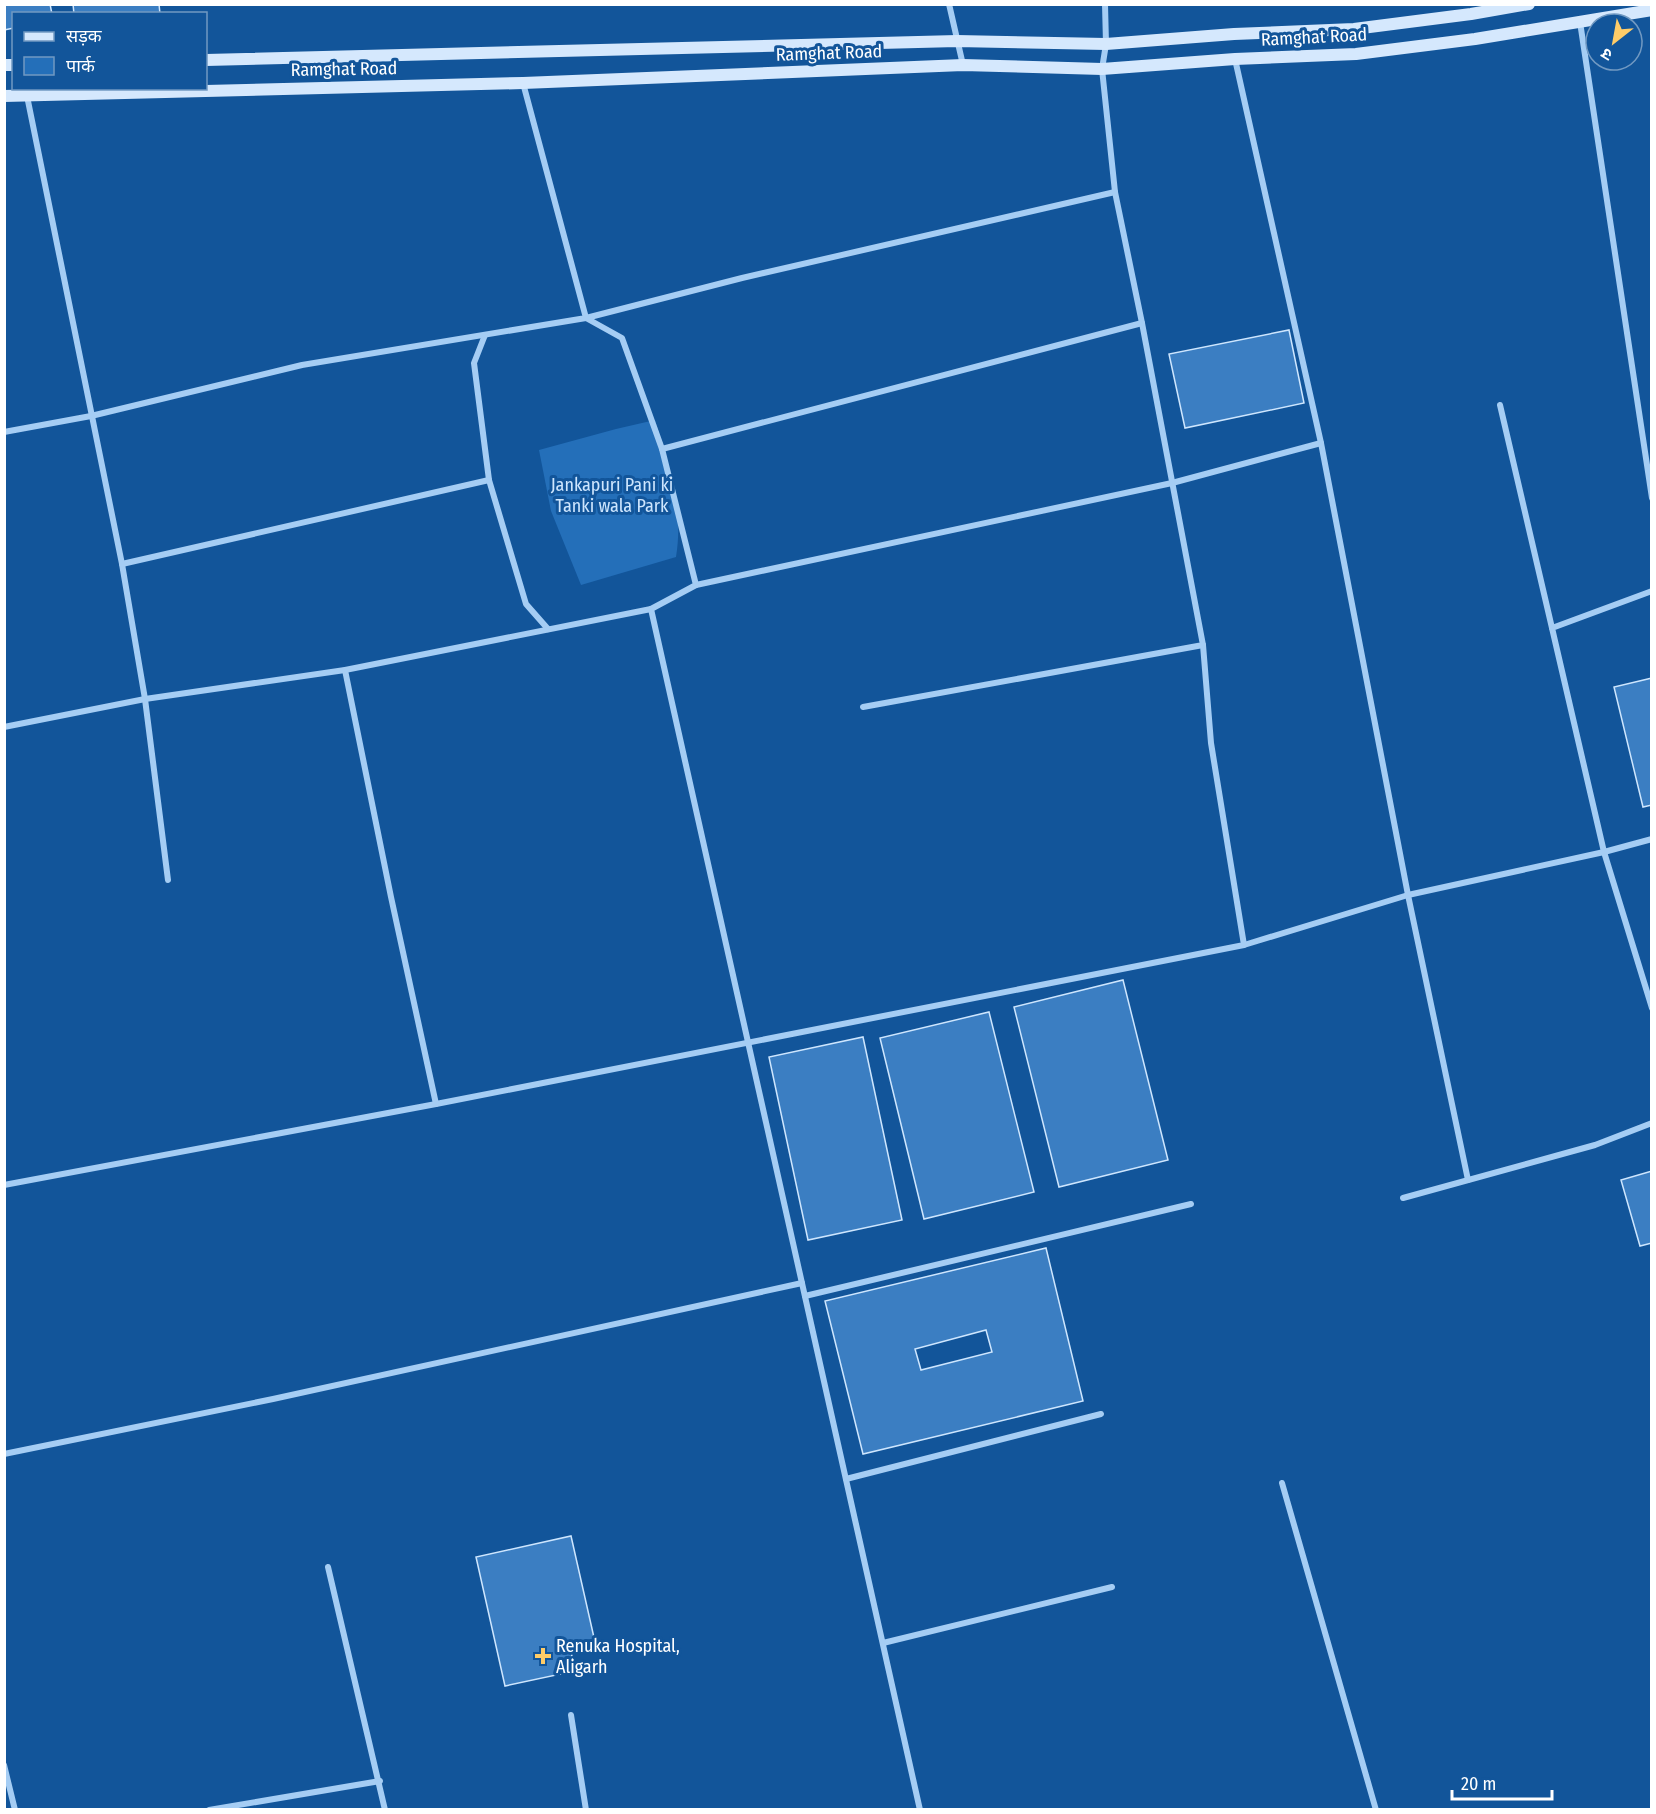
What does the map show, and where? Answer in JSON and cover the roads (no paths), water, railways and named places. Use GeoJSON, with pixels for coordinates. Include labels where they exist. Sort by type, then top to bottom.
{"type":"FeatureCollection","features":[{"type":"Feature","properties":{"kind":"main road","name":"Ramghat Road"},"geometry":{"type":"LineString","coordinates":[[207,60],[957,41],[1106,44],[1234,34],[1354,29],[1471,9],[1529,4]]}},
{"type":"Feature","properties":{"kind":"main road","name":"Ramghat Road"},"geometry":{"type":"LineString","coordinates":[[4,96],[523,83],[963,65],[1102,69],[1235,58],[1356,54],[1475,39],[1652,10]]}},
{"type":"Feature","properties":{"kind":"street"},"geometry":{"type":"LineString","coordinates":[[949,4],[963,65]]}},
{"type":"Feature","properties":{"kind":"street"},"geometry":{"type":"LineString","coordinates":[[1105,4],[1106,44],[1102,69],[1114,192],[1142,323],[1203,645],[1211,743],[1244,945]]}},
{"type":"Feature","properties":{"kind":"street"},"geometry":{"type":"LineString","coordinates":[[1580,21],[1652,498]]}},
{"type":"Feature","properties":{"kind":"street"},"geometry":{"type":"LineString","coordinates":[[1235,58],[1322,443],[1408,895],[1468,1180]]}},
{"type":"Feature","properties":{"kind":"street"},"geometry":{"type":"LineString","coordinates":[[523,83],[586,318],[622,338],[662,448],[696,585]]}},
{"type":"Feature","properties":{"kind":"street"},"geometry":{"type":"LineString","coordinates":[[27,95],[122,564],[145,699],[168,880]]}},
{"type":"Feature","properties":{"kind":"street"},"geometry":{"type":"LineString","coordinates":[[4,432],[91,416],[302,365],[586,318],[742,278],[1114,192]]}},
{"type":"Feature","properties":{"kind":"street"},"geometry":{"type":"LineString","coordinates":[[662,448],[1142,323]]}},
{"type":"Feature","properties":{"kind":"street"},"geometry":{"type":"LineString","coordinates":[[485,335],[474,363],[489,480],[526,604],[548,629]]}},
{"type":"Feature","properties":{"kind":"street"},"geometry":{"type":"LineString","coordinates":[[1500,405],[1604,852],[1652,1008]]}},
{"type":"Feature","properties":{"kind":"street"},"geometry":{"type":"LineString","coordinates":[[4,727],[145,699],[345,670],[651,609],[696,585],[1172,483],[1322,443]]}},
{"type":"Feature","properties":{"kind":"street"},"geometry":{"type":"LineString","coordinates":[[122,564],[489,480]]}},
{"type":"Feature","properties":{"kind":"street"},"geometry":{"type":"LineString","coordinates":[[1552,628],[1652,591]]}},
{"type":"Feature","properties":{"kind":"street"},"geometry":{"type":"LineString","coordinates":[[651,609],[920,1809]]}},
{"type":"Feature","properties":{"kind":"street"},"geometry":{"type":"LineString","coordinates":[[863,707],[1203,645]]}},
{"type":"Feature","properties":{"kind":"street"},"geometry":{"type":"LineString","coordinates":[[345,670],[436,1104]]}},
{"type":"Feature","properties":{"kind":"street"},"geometry":{"type":"LineString","coordinates":[[4,1185],[436,1104],[1244,945],[1408,895],[1604,852],[1652,839]]}},
{"type":"Feature","properties":{"kind":"street"},"geometry":{"type":"LineString","coordinates":[[1403,1197],[1595,1145],[1652,1123]]}},
{"type":"Feature","properties":{"kind":"street"},"geometry":{"type":"LineString","coordinates":[[805,1296],[1191,1204]]}},
{"type":"Feature","properties":{"kind":"street"},"geometry":{"type":"LineString","coordinates":[[4,1454],[284,1397],[802,1283]]}},
{"type":"Feature","properties":{"kind":"street"},"geometry":{"type":"LineString","coordinates":[[846,1479],[1101,1414]]}},
{"type":"Feature","properties":{"kind":"street"},"geometry":{"type":"LineString","coordinates":[[1282,1483],[1376,1809]]}},
{"type":"Feature","properties":{"kind":"street"},"geometry":{"type":"LineString","coordinates":[[328,1568],[385,1809]]}},
{"type":"Feature","properties":{"kind":"street"},"geometry":{"type":"LineString","coordinates":[[883,1642],[1112,1587]]}},
{"type":"Feature","properties":{"kind":"street"},"geometry":{"type":"LineString","coordinates":[[571,1714],[586,1809]]}},
{"type":"Feature","properties":{"kind":"street"},"geometry":{"type":"LineString","coordinates":[[4,1765],[15,1809]]}},
{"type":"Feature","properties":{"kind":"street"},"geometry":{"type":"LineString","coordinates":[[209,1809],[380,1782]]}},
{"type":"Feature","properties":{"kind":"place","name":"Renuka Hospital, Aligarh"},"geometry":{"type":"Point","coordinates":[543,1656]}},
{"type":"Feature","properties":{"kind":"park label","name":"Jankapuri Pani ki Tanki wala Park"},"geometry":{"type":"Point","coordinates":[612,495]}}]}
